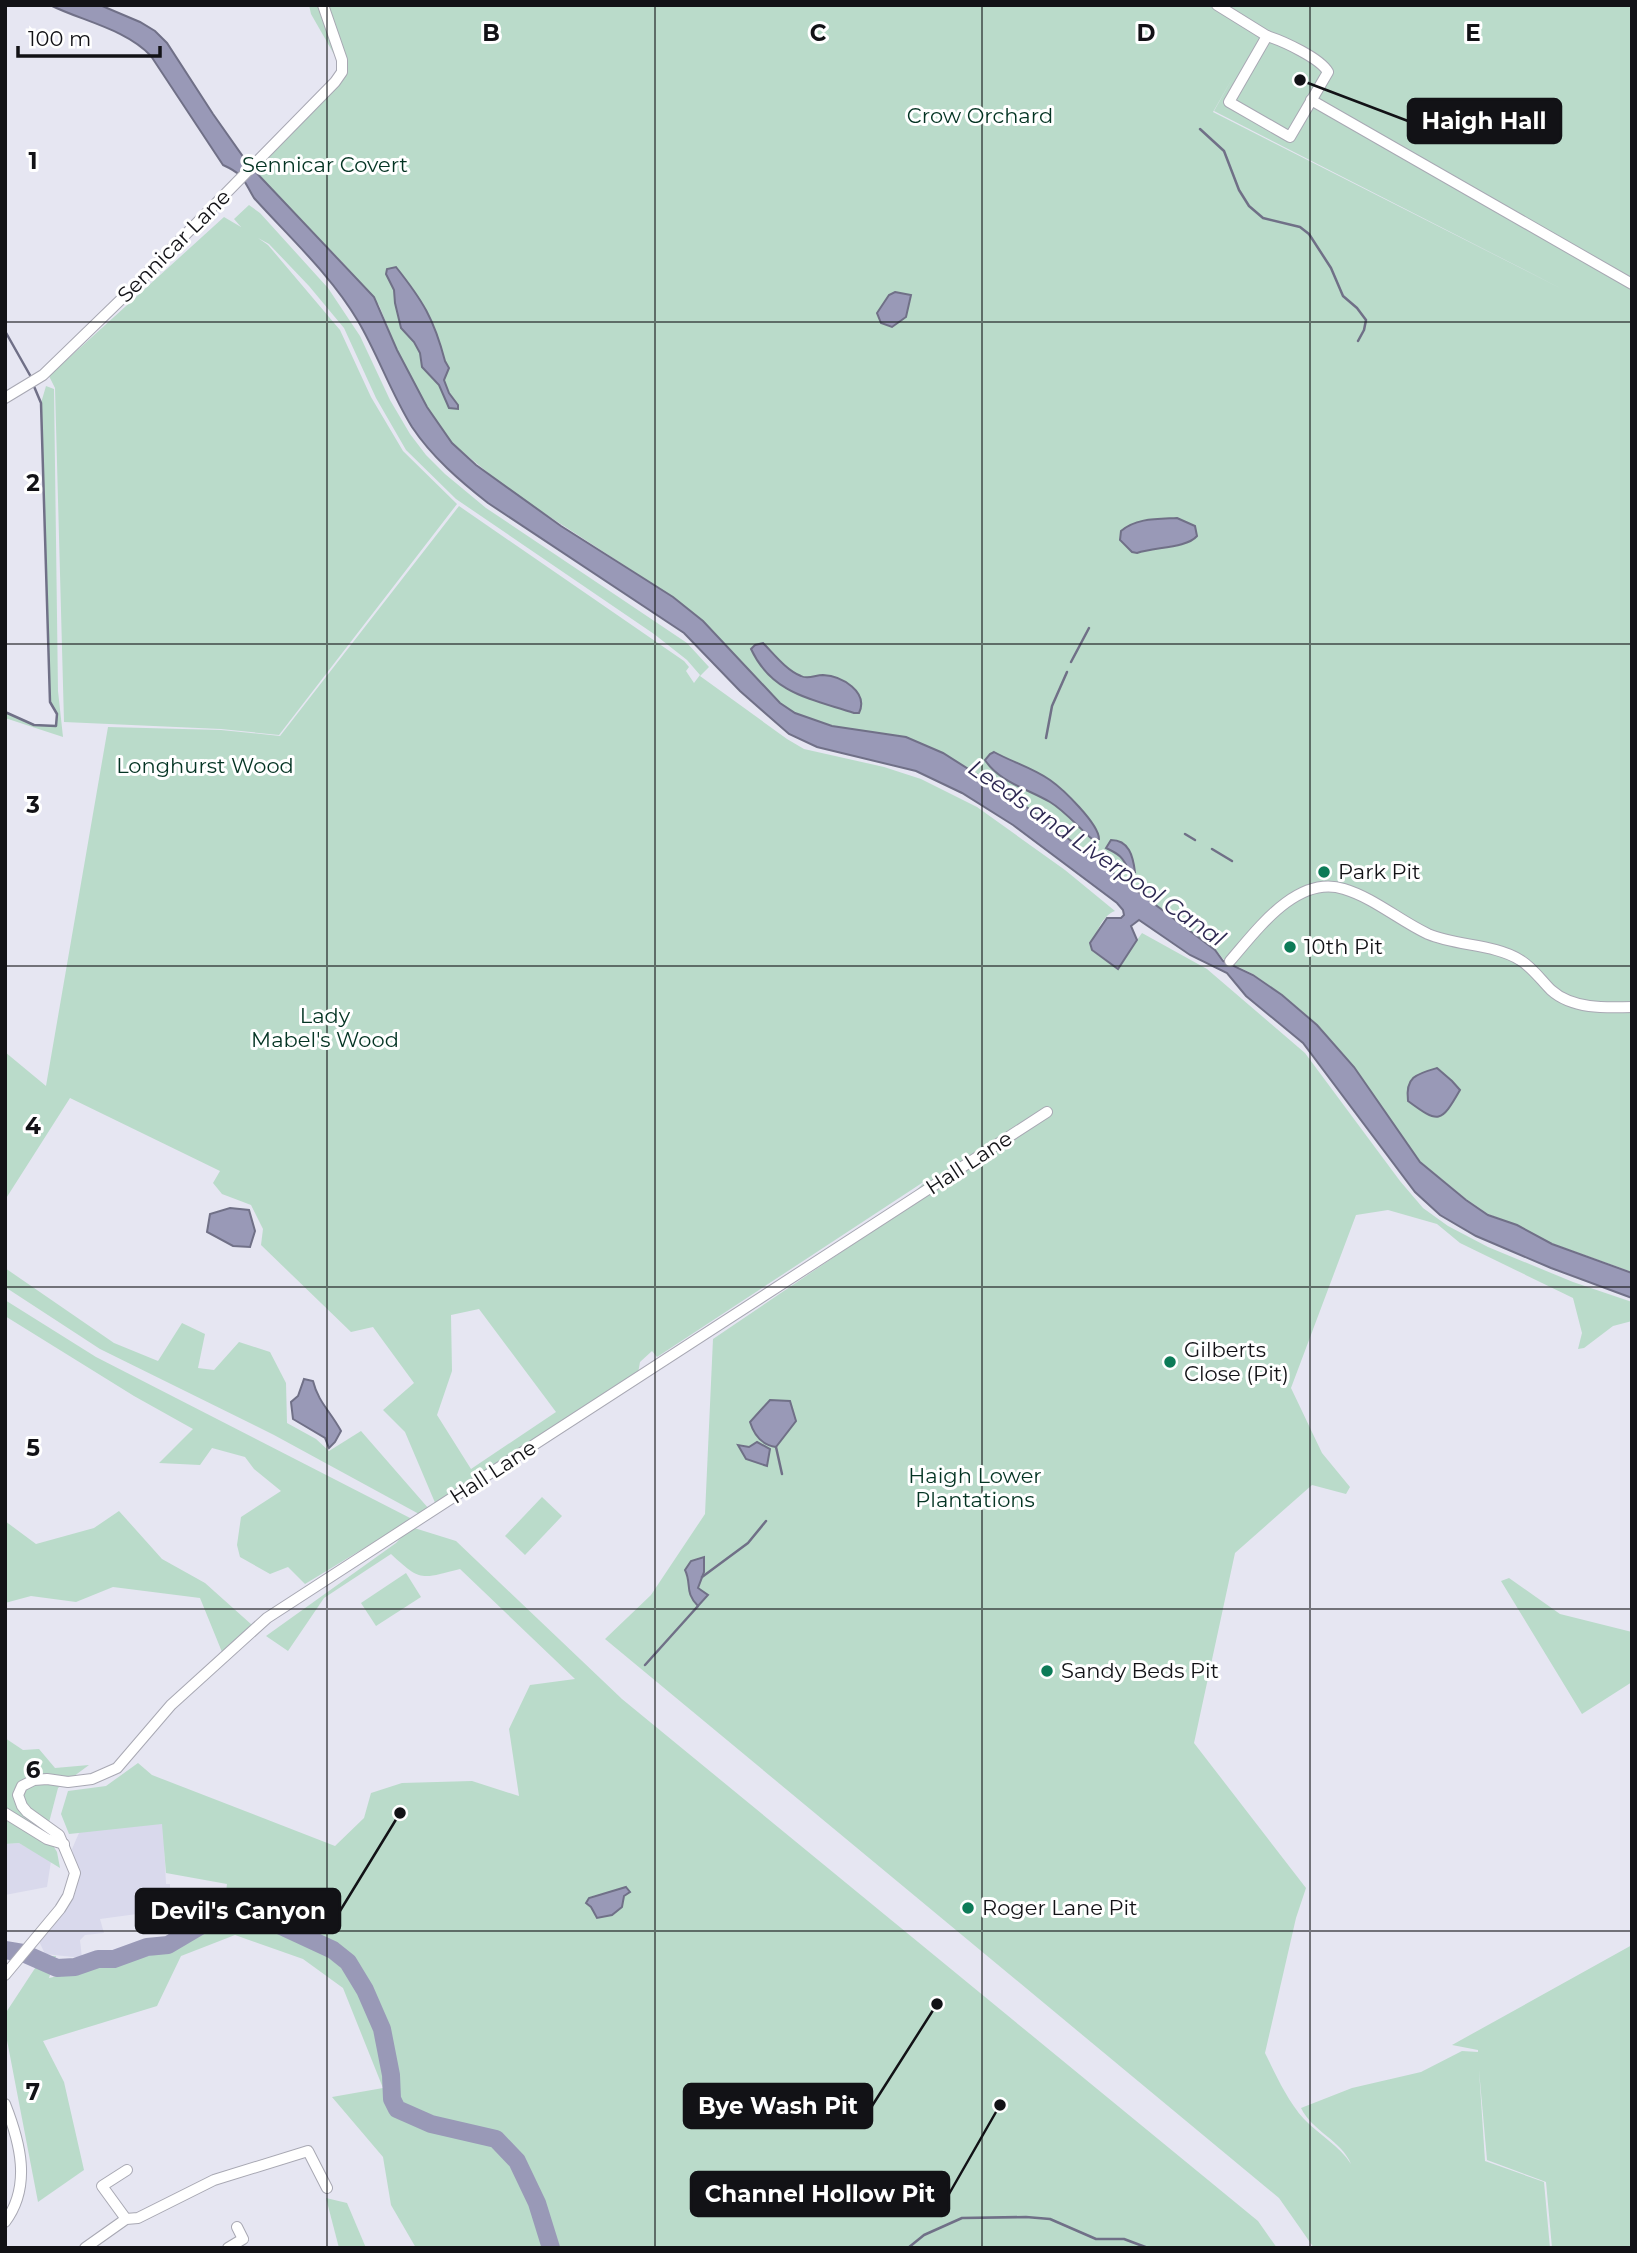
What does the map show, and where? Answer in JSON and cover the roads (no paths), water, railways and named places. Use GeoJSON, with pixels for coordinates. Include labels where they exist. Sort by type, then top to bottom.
{"type":"FeatureCollection","features":[{"type":"Feature","properties":{"kind":"street","name":"Sennicar Lane"},"geometry":{"type":"LineString","coordinates":[[5,398],[43,375],[138,283],[335,82],[342,72],[342,61],[323,5]]}},
{"type":"Feature","properties":{"kind":"street"},"geometry":{"type":"LineString","coordinates":[[1217,5],[1267,36],[1326,67],[1328,72],[1290,137],[1229,102],[1267,36]]}},
{"type":"Feature","properties":{"kind":"street"},"geometry":{"type":"LineString","coordinates":[[1311,100],[1632,284]]}},
{"type":"Feature","properties":{"kind":"street"},"geometry":{"type":"LineString","coordinates":[[1230,961],[1268,919],[1290,900],[1312,888],[1328,886],[1355,894],[1430,934],[1520,960],[1553,992],[1567,1001],[1593,1006],[1632,1007]]}},
{"type":"Feature","properties":{"kind":"street","name":"Hall Lane"},"geometry":{"type":"LineString","coordinates":[[64,1844],[59,1835],[22,1806],[18,1796],[22,1786],[34,1780],[68,1782],[92,1779],[117,1768],[171,1705],[267,1618],[1047,1112]]}},
{"type":"Feature","properties":{"kind":"street"},"geometry":{"type":"LineString","coordinates":[[5,1813],[47,1839],[64,1844],[75,1873],[72,1886],[60,1909],[5,1975]]}},
{"type":"Feature","properties":{"kind":"street"},"geometry":{"type":"LineString","coordinates":[[5,2105],[19,2139],[21,2173],[15,2207],[5,2222]]}},
{"type":"Feature","properties":{"kind":"street"},"geometry":{"type":"LineString","coordinates":[[85,2248],[126,2219],[138,2218],[214,2180],[308,2151],[327,2188]]}},
{"type":"Feature","properties":{"kind":"street"},"geometry":{"type":"LineString","coordinates":[[126,2219],[102,2186],[127,2170]]}},
{"type":"Feature","properties":{"kind":"street"},"geometry":{"type":"LineString","coordinates":[[228,2248],[243,2239],[237,2227]]}},
{"type":"Feature","properties":{"kind":"water"},"geometry":{"type":"Polygon","coordinates":[[[50,5],[100,5],[140,22],[155,31],[167,43],[249,165],[374,297],[397,350],[427,407],[452,443],[476,465],[561,526],[673,597],[703,621],[780,703],[795,713],[832,726],[906,737],[943,753],[1016,799],[1215,950],[1223,961],[1253,975],[1317,1025],[1354,1067],[1420,1162],[1466,1200],[1488,1215],[1517,1225],[1552,1244],[1632,1273],[1632,1298],[1476,1236],[1440,1215],[1415,1192],[1303,1043],[1246,996],[1227,973],[1190,955],[1139,920],[1131,926],[1137,940],[1118,969],[1092,950],[1090,943],[1107,918],[1121,918],[1124,915],[1123,910],[1013,825],[962,793],[916,771],[817,747],[789,734],[740,691],[684,633],[478,495],[447,468],[420,438],[404,414],[365,334],[347,304],[322,272],[254,198],[243,178],[223,165],[151,56],[116,32],[50,5]]]}},
{"type":"Feature","properties":{"kind":"water"},"geometry":{"type":"Polygon","coordinates":[[[396,267],[414,290],[432,322],[449,368],[444,380],[458,409],[449,408],[439,385],[422,367],[420,353],[414,342],[401,328],[394,290],[386,274],[387,269],[396,267]]]}},
{"type":"Feature","properties":{"kind":"water"},"geometry":{"type":"Polygon","coordinates":[[[895,292],[911,295],[906,317],[892,327],[881,323],[877,313],[889,295],[895,292]]]}},
{"type":"Feature","properties":{"kind":"water"},"geometry":{"type":"Polygon","coordinates":[[[1177,518],[1195,526],[1197,536],[1186,543],[1137,553],[1132,552],[1120,540],[1121,531],[1133,524],[1177,518]]]}},
{"type":"Feature","properties":{"kind":"water"},"geometry":{"type":"Polygon","coordinates":[[[763,643],[785,666],[801,676],[830,676],[852,687],[860,698],[859,713],[808,698],[782,685],[770,676],[751,649],[763,643]]]}},
{"type":"Feature","properties":{"kind":"water"},"geometry":{"type":"Polygon","coordinates":[[[994,752],[1050,780],[1087,816],[1099,839],[1092,839],[1050,802],[998,774],[985,760],[994,752]]]}},
{"type":"Feature","properties":{"kind":"water"},"geometry":{"type":"Polygon","coordinates":[[[1111,840],[1126,846],[1135,872],[1129,871],[1120,856],[1106,848],[1111,840]]]}},
{"type":"Feature","properties":{"kind":"water"},"geometry":{"type":"Polygon","coordinates":[[[1437,1068],[1460,1090],[1443,1114],[1433,1116],[1408,1101],[1408,1087],[1414,1078],[1423,1072],[1437,1068]]]}},
{"type":"Feature","properties":{"kind":"water"},"geometry":{"type":"Polygon","coordinates":[[[230,1208],[249,1210],[255,1231],[250,1247],[233,1246],[207,1232],[210,1214],[230,1208]]]}},
{"type":"Feature","properties":{"kind":"water"},"geometry":{"type":"Polygon","coordinates":[[[304,1379],[313,1381],[321,1401],[341,1431],[329,1448],[325,1438],[293,1419],[291,1402],[298,1396],[304,1379]]]}},
{"type":"Feature","properties":{"kind":"water"},"geometry":{"type":"Polygon","coordinates":[[[770,1400],[790,1401],[796,1421],[776,1447],[759,1439],[750,1422],[770,1400]]]}},
{"type":"Feature","properties":{"kind":"water"},"geometry":{"type":"Polygon","coordinates":[[[757,1442],[770,1449],[767,1466],[746,1459],[738,1445],[749,1447],[757,1442]]]}},
{"type":"Feature","properties":{"kind":"water"},"geometry":{"type":"Polygon","coordinates":[[[704,1557],[704,1572],[698,1588],[708,1595],[698,1606],[691,1596],[685,1570],[691,1561],[704,1557]]]}},
{"type":"Feature","properties":{"kind":"water"},"geometry":{"type":"Polygon","coordinates":[[[626,1887],[630,1892],[624,1896],[622,1907],[612,1915],[597,1918],[586,1903],[589,1898],[626,1887]]]}},
{"type":"Feature","properties":{"kind":"waterway"},"geometry":{"type":"LineString","coordinates":[[1200,129],[1224,151],[1239,190],[1249,206],[1263,218],[1300,227],[1309,234],[1331,268],[1343,296],[1366,320],[1358,341]]}},
{"type":"Feature","properties":{"kind":"waterway"},"geometry":{"type":"LineString","coordinates":[[5,331],[31,377]]}},
{"type":"Feature","properties":{"kind":"waterway"},"geometry":{"type":"LineString","coordinates":[[5,712],[34,725],[56,726],[57,714],[50,702],[41,403],[33,384]]}},
{"type":"Feature","properties":{"kind":"waterway"},"geometry":{"type":"LineString","coordinates":[[1071,662],[1089,628]]}},
{"type":"Feature","properties":{"kind":"waterway"},"geometry":{"type":"LineString","coordinates":[[1046,738],[1052,706],[1067,672]]}},
{"type":"Feature","properties":{"kind":"waterway"},"geometry":{"type":"LineString","coordinates":[[1185,834],[1195,840]]}},
{"type":"Feature","properties":{"kind":"waterway"},"geometry":{"type":"LineString","coordinates":[[1212,849],[1232,861]]}},
{"type":"Feature","properties":{"kind":"waterway"},"geometry":{"type":"LineString","coordinates":[[776,1447],[782,1474]]}},
{"type":"Feature","properties":{"kind":"waterway"},"geometry":{"type":"LineString","coordinates":[[702,1577],[748,1543],[766,1521]]}},
{"type":"Feature","properties":{"kind":"waterway"},"geometry":{"type":"LineString","coordinates":[[645,1665],[698,1606]]}},
{"type":"Feature","properties":{"kind":"waterway"},"geometry":{"type":"LineString","coordinates":[[5,1950],[23,1953],[57,1968],[75,1967],[98,1959],[114,1959],[147,1947],[168,1945],[207,1922],[222,1918],[254,1918],[277,1924],[333,1950],[348,1962],[365,1990],[382,2029],[391,2075],[392,2099],[397,2109],[431,2124],[496,2139],[517,2161],[537,2203],[551,2248]]}},
{"type":"Feature","properties":{"kind":"waterway"},"geometry":{"type":"LineString","coordinates":[[908,2248],[924,2235],[962,2218],[1026,2217],[1050,2219],[1096,2239],[1124,2239],[1148,2248]]}},
{"type":"Feature","properties":{"kind":"place","name":"Haigh Hall"},"geometry":{"type":"Point","coordinates":[1300,80]}},
{"type":"Feature","properties":{"kind":"place","name":"Park Pit"},"geometry":{"type":"Point","coordinates":[1324,872]}},
{"type":"Feature","properties":{"kind":"place","name":"10th Pit"},"geometry":{"type":"Point","coordinates":[1290,947]}},
{"type":"Feature","properties":{"kind":"place","name":"Gilberts Close (Pit)"},"geometry":{"type":"Point","coordinates":[1170,1362]}},
{"type":"Feature","properties":{"kind":"place","name":"Sandy Beds Pit"},"geometry":{"type":"Point","coordinates":[1047,1671]}},
{"type":"Feature","properties":{"kind":"place","name":"Devil's Canyon"},"geometry":{"type":"Point","coordinates":[400,1813]}},
{"type":"Feature","properties":{"kind":"place","name":"Roger Lane Pit"},"geometry":{"type":"Point","coordinates":[968,1908]}},
{"type":"Feature","properties":{"kind":"place","name":"Bye Wash Pit"},"geometry":{"type":"Point","coordinates":[937,2004]}},
{"type":"Feature","properties":{"kind":"place","name":"Channel Hollow Pit"},"geometry":{"type":"Point","coordinates":[1000,2105]}},
{"type":"Feature","properties":{"kind":"park label","name":"Crow Orchard"},"geometry":{"type":"Point","coordinates":[980,116]}},
{"type":"Feature","properties":{"kind":"park label","name":"Sennicar Covert"},"geometry":{"type":"Point","coordinates":[325,165]}},
{"type":"Feature","properties":{"kind":"park label","name":"Longhurst Wood"},"geometry":{"type":"Point","coordinates":[205,766]}},
{"type":"Feature","properties":{"kind":"park label","name":"Lady Mabel's Wood"},"geometry":{"type":"Point","coordinates":[325,1028]}},
{"type":"Feature","properties":{"kind":"park label","name":"Haigh Lower Plantations"},"geometry":{"type":"Point","coordinates":[975,1488]}},
{"type":"Feature","properties":{"kind":"water label","name":"Leeds and Liverpool Canal"},"geometry":{"type":"Point","coordinates":[1097,853]}}]}
